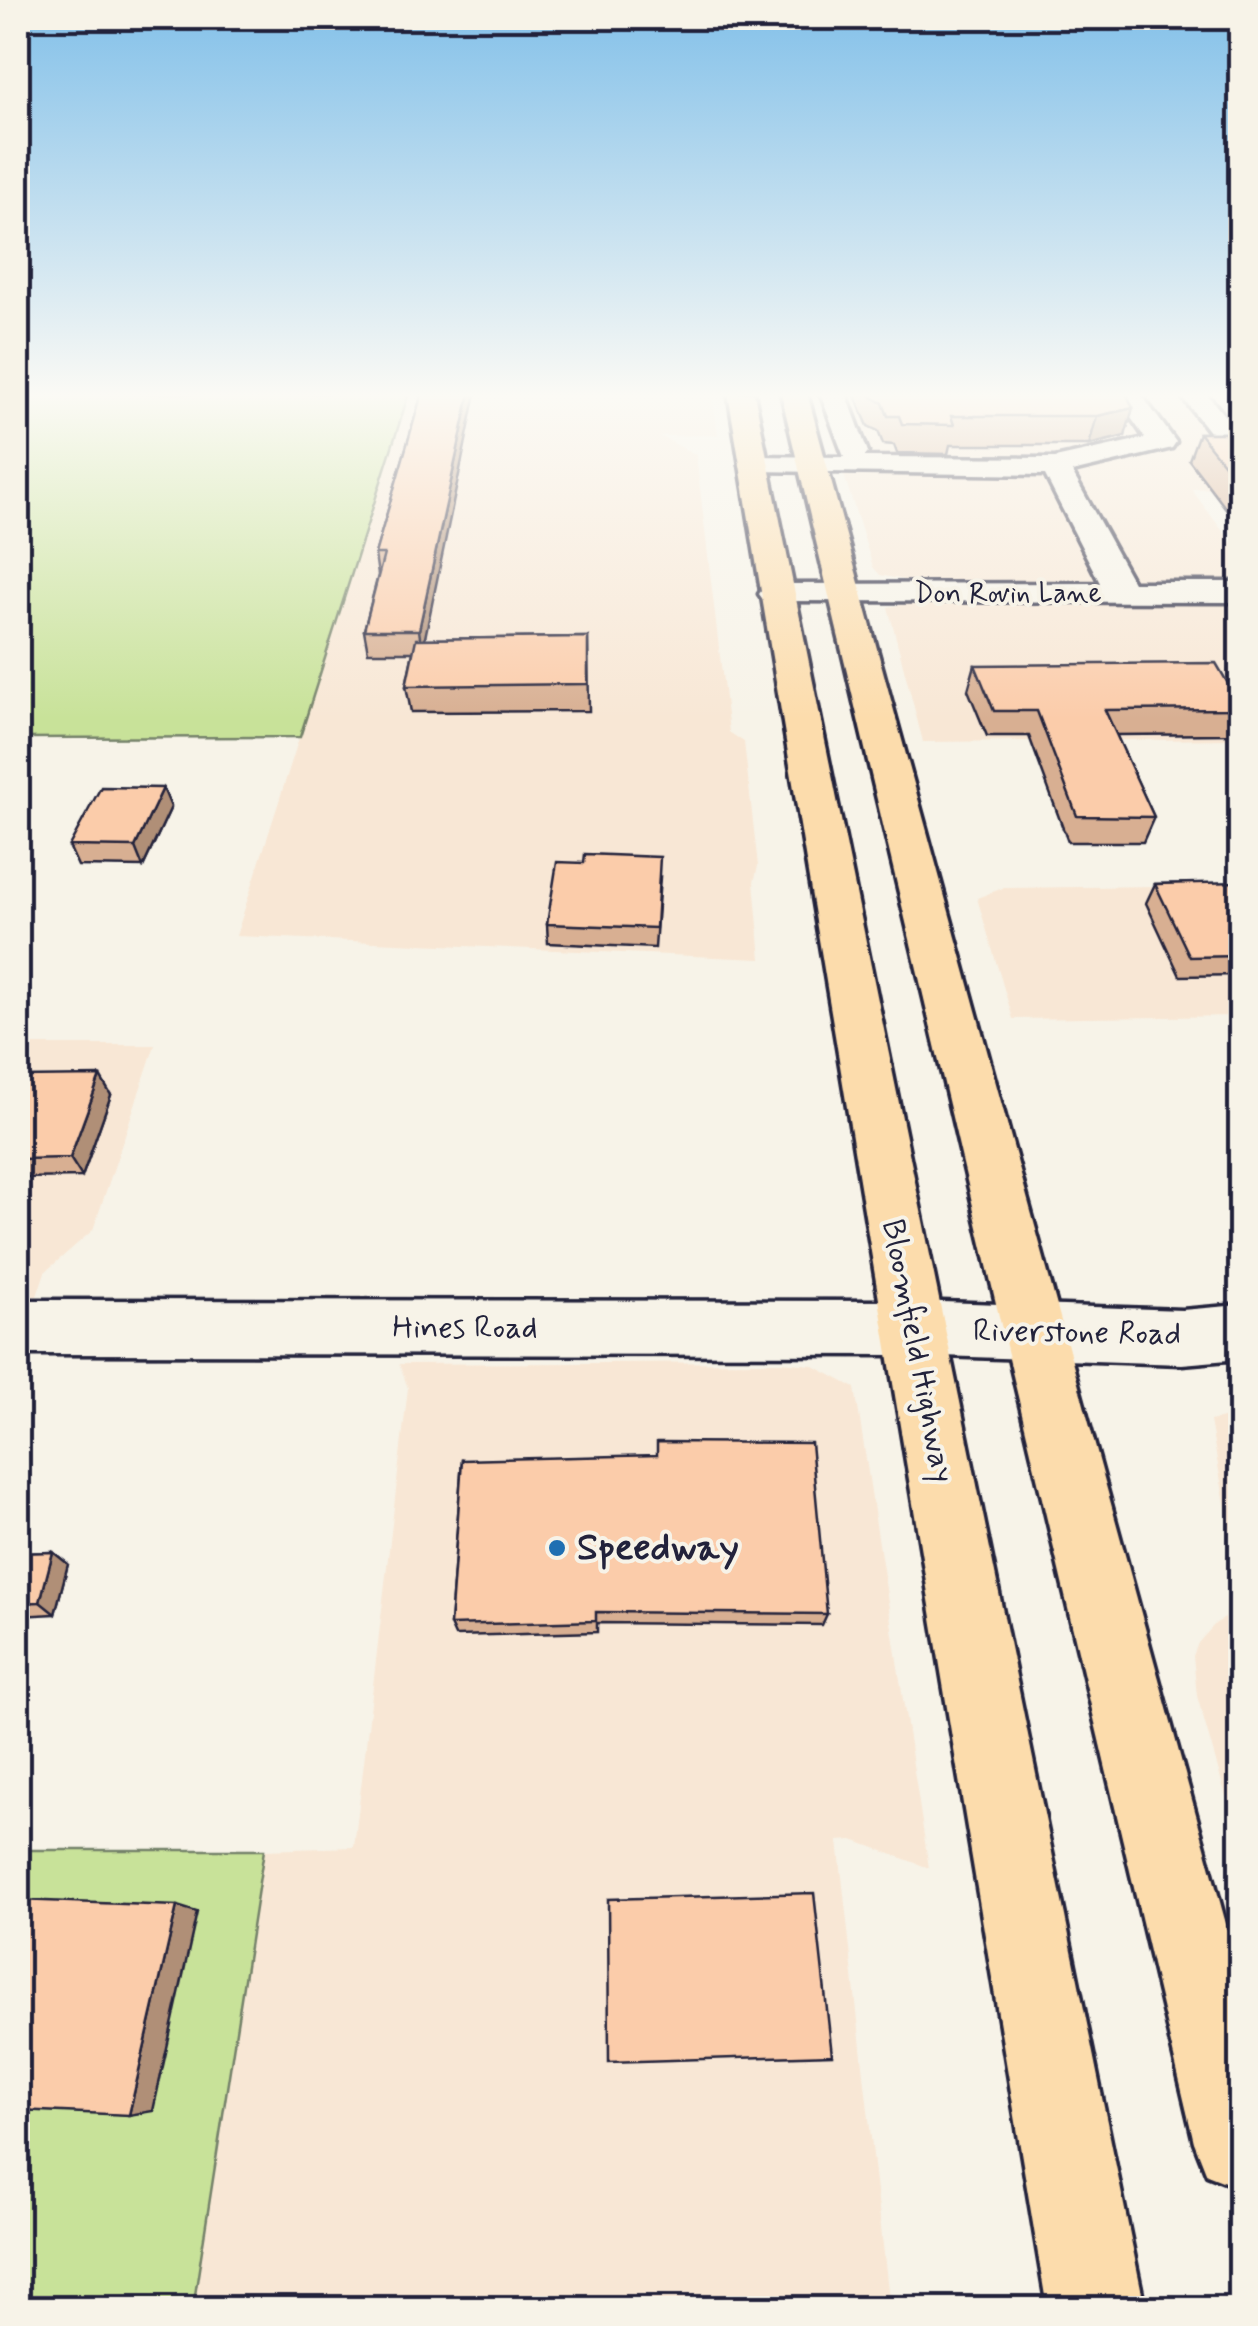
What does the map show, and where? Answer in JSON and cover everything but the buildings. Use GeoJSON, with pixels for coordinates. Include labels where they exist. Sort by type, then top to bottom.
{"type":"FeatureCollection","features":[{"type":"Feature","properties":{"kind":"highway","name":"Bloomfield Highway"},"geometry":{"type":"LineString","coordinates":[[806,502],[776,594],[1096,2308]]}},
{"type":"Feature","properties":{"kind":"highway","name":"Bloomfield Highway"},"geometry":{"type":"LineString","coordinates":[[826,502],[844,594],[1240,2142]]}},
{"type":"Feature","properties":{"kind":"street"},"geometry":{"type":"LineString","coordinates":[[1073,502],[1122,593]]}},
{"type":"Feature","properties":{"kind":"street","name":"Don Rovin Lane"},"geometry":{"type":"LineString","coordinates":[[776,594],[1240,592]]}},
{"type":"Feature","properties":{"kind":"street","name":"Hines Road"},"geometry":{"type":"LineString","coordinates":[[18,1327],[913,1328]]}},
{"type":"Feature","properties":{"kind":"street","name":"Riverstone Road"},"geometry":{"type":"LineString","coordinates":[[913,1328],[1182,1337],[1240,1332]]}},
{"type":"Feature","properties":{"kind":"shaded area"},"geometry":{"type":"Polygon","coordinates":[[[374,502],[702,502],[729,732],[744,742],[758,866],[754,882],[761,959],[236,936],[374,502]]]}},
{"type":"Feature","properties":{"kind":"shaded area"},"geometry":{"type":"Polygon","coordinates":[[[852,502],[1200,502],[1240,554],[1240,582],[904,580],[880,575],[873,567],[852,502]]]}},
{"type":"Feature","properties":{"kind":"shaded area"},"geometry":{"type":"Polygon","coordinates":[[[1240,602],[1240,739],[923,742],[888,607],[912,603],[1240,602]]]}},
{"type":"Feature","properties":{"kind":"shaded area"},"geometry":{"type":"Polygon","coordinates":[[[1240,885],[1240,1016],[1013,1019],[977,898],[1003,888],[1240,885]]]}},
{"type":"Feature","properties":{"kind":"shaded area"},"geometry":{"type":"Polygon","coordinates":[[[18,1045],[155,1045],[93,1230],[45,1272],[37,1296],[18,1296],[18,1045]]]}},
{"type":"Feature","properties":{"kind":"shaded area"},"geometry":{"type":"Polygon","coordinates":[[[399,1364],[812,1365],[855,1388],[929,1868],[853,1840],[838,1841],[890,2308],[193,2308],[264,1850],[354,1847],[408,1388],[399,1364]]]}},
{"type":"Feature","properties":{"kind":"shaded area"},"geometry":{"type":"Polygon","coordinates":[[[1240,1414],[1240,1586],[1210,1421],[1240,1414]]]}},
{"type":"Feature","properties":{"kind":"shaded area"},"geometry":{"type":"Polygon","coordinates":[[[1240,1610],[1240,1845],[1197,1696],[1193,1656],[1198,1643],[1216,1623],[1240,1610]]]}},
{"type":"Feature","properties":{"kind":"green space"},"geometry":{"type":"Polygon","coordinates":[[[18,502],[375,502],[300,737],[18,738],[18,502]]]}},
{"type":"Feature","properties":{"kind":"green space"},"geometry":{"type":"Polygon","coordinates":[[[18,1850],[264,1850],[193,2308],[18,2308],[18,1850]]]}},
{"type":"Feature","properties":{"kind":"place","name":"Speedway"},"geometry":{"type":"Point","coordinates":[557,1548]}}]}
